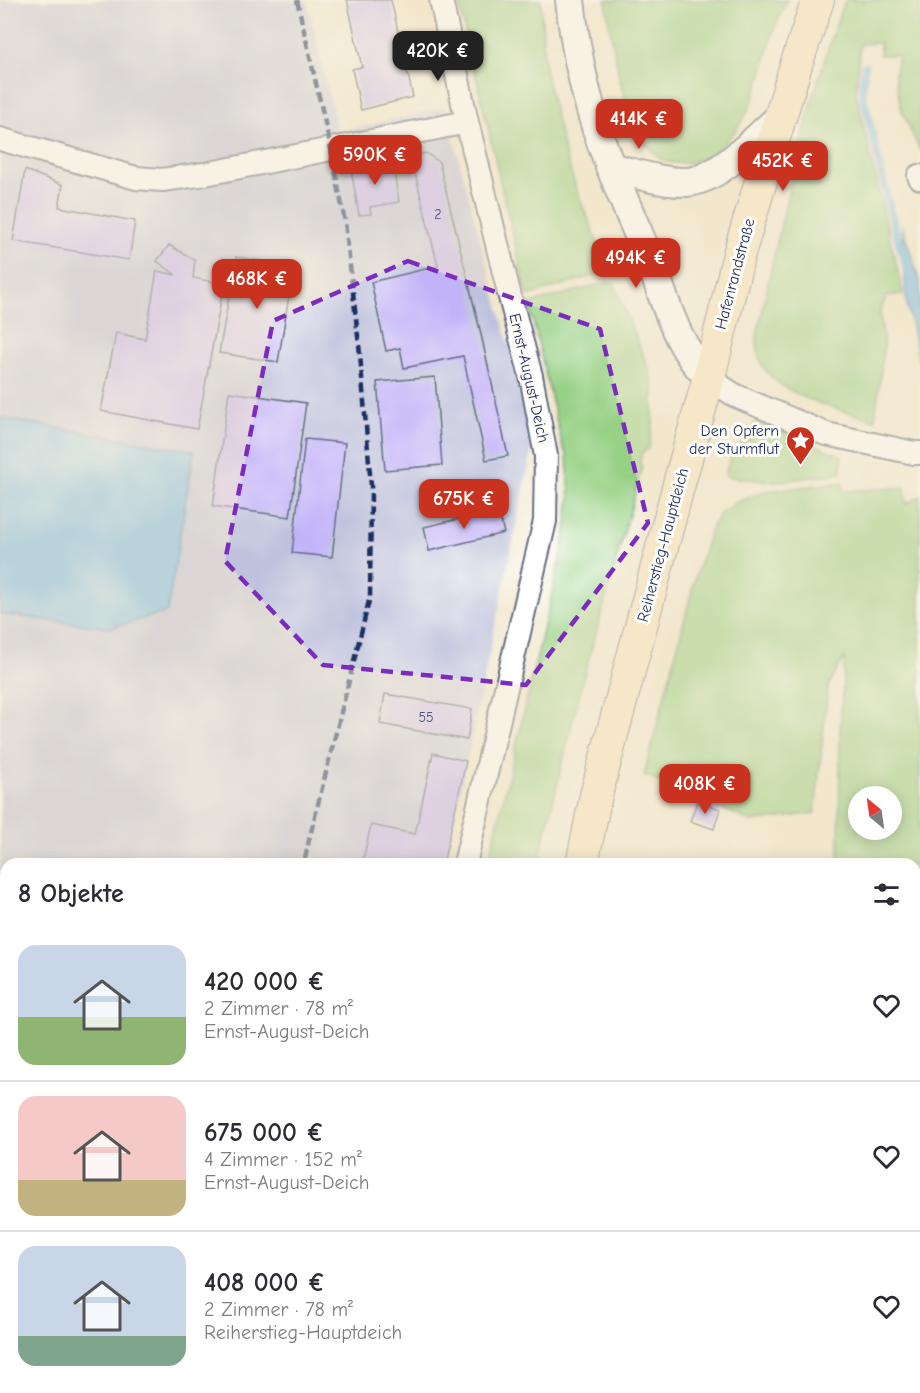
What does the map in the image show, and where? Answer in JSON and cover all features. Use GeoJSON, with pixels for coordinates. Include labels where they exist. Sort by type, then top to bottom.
{"type":"FeatureCollection","features":[{"type":"Feature","properties":{"kind":"main road","name":"Hafenrandstraße"},"geometry":{"type":"LineString","coordinates":[[710,377],[739,254],[818,0]]}},
{"type":"Feature","properties":{"kind":"main road","name":"Reiherstieg-Hauptdeich"},"geometry":{"type":"LineString","coordinates":[[583,858],[596,795],[680,480],[710,377]]}},
{"type":"Feature","properties":{"kind":"street","name":"Ernst-August-Deich"},"geometry":{"type":"LineString","coordinates":[[441,0],[467,122],[531,376],[546,456],[545,521],[466,858]]}},
{"type":"Feature","properties":{"kind":"street"},"geometry":{"type":"LineString","coordinates":[[570,0],[581,76],[595,124],[680,339],[694,362],[722,387],[736,396],[826,435],[917,453]]}},
{"type":"Feature","properties":{"kind":"street"},"geometry":{"type":"LineString","coordinates":[[610,166],[655,179],[688,182],[708,176],[732,161],[781,116]]}},
{"type":"Feature","properties":{"kind":"street"},"geometry":{"type":"LineString","coordinates":[[0,139],[136,178],[162,180],[205,174],[467,122]]}},
{"type":"Feature","properties":{"kind":"highlighted area"},"geometry":{"type":"Polygon","coordinates":[[[408,261],[600,329],[648,523],[526,685],[323,665],[225,561],[273,321],[408,261]]]}},
{"type":"Feature","properties":{"kind":"shaded area"},"geometry":{"type":"Polygon","coordinates":[[[0,0],[307,0],[338,132],[445,107],[534,440],[446,858],[0,858],[0,614],[110,628],[167,612],[194,451],[0,418],[0,0]]]}},
{"type":"Feature","properties":{"kind":"green space"},"geometry":{"type":"Polygon","coordinates":[[[458,0],[541,0],[544,62],[564,151],[577,191],[609,271],[527,296],[458,0]]]}},
{"type":"Feature","properties":{"kind":"green space"},"geometry":{"type":"Polygon","coordinates":[[[606,0],[787,0],[774,30],[747,113],[735,131],[717,150],[693,162],[671,163],[653,153],[644,141],[632,122],[625,100],[606,0]]]}},
{"type":"Feature","properties":{"kind":"green space"},"geometry":{"type":"Polygon","coordinates":[[[846,0],[920,0],[920,151],[901,108],[895,75],[898,55],[880,55],[880,43],[860,44],[856,93],[903,294],[887,296],[880,312],[884,345],[875,420],[812,400],[781,385],[769,375],[761,363],[757,345],[757,335],[776,245],[797,156],[816,86],[846,0]]]}},
{"type":"Feature","properties":{"kind":"green space"},"geometry":{"type":"Polygon","coordinates":[[[608,282],[614,283],[650,372],[653,388],[653,426],[649,448],[642,453],[640,461],[642,468],[581,687],[539,858],[489,858],[565,538],[570,498],[567,454],[563,448],[529,304],[608,282]]]}},
{"type":"Feature","properties":{"kind":"green space"},"geometry":{"type":"Polygon","coordinates":[[[753,424],[765,424],[842,456],[841,473],[775,482],[729,477],[725,474],[731,457],[740,444],[752,438],[753,424]]]}},
{"type":"Feature","properties":{"kind":"green space"},"geometry":{"type":"Polygon","coordinates":[[[842,482],[844,491],[905,487],[906,504],[920,496],[920,858],[839,858],[840,727],[845,656],[828,687],[815,813],[752,822],[644,775],[696,575],[712,526],[720,514],[735,503],[766,491],[842,482]]]}},
{"type":"Feature","properties":{"kind":"water"},"geometry":{"type":"Polygon","coordinates":[[[902,225],[920,282],[920,365],[906,300],[902,225]]]}},
{"type":"Feature","properties":{"kind":"water"},"geometry":{"type":"Polygon","coordinates":[[[0,418],[194,451],[167,612],[110,628],[0,614],[0,418]]]}},
{"type":"Feature","properties":{"kind":"building"},"geometry":{"type":"Polygon","coordinates":[[[347,0],[391,0],[413,97],[361,110],[352,69],[362,67],[347,0]]]}},
{"type":"Feature","properties":{"kind":"building"},"geometry":{"type":"Polygon","coordinates":[[[426,153],[439,162],[508,456],[486,460],[463,356],[404,368],[400,348],[386,351],[371,282],[438,266],[411,157],[426,153]]]}},
{"type":"Feature","properties":{"kind":"building"},"geometry":{"type":"Polygon","coordinates":[[[392,161],[399,202],[370,207],[371,214],[359,215],[351,169],[392,161]]]}},
{"type":"Feature","properties":{"kind":"building"},"geometry":{"type":"Polygon","coordinates":[[[25,170],[63,185],[59,207],[135,221],[129,260],[13,241],[25,170]]]}},
{"type":"Feature","properties":{"kind":"building"},"geometry":{"type":"Polygon","coordinates":[[[169,245],[195,260],[193,278],[224,284],[197,429],[101,411],[116,333],[145,339],[157,271],[176,275],[157,261],[169,245]]]}},
{"type":"Feature","properties":{"kind":"building"},"geometry":{"type":"Polygon","coordinates":[[[236,257],[294,266],[278,362],[219,353],[236,257]]]}},
{"type":"Feature","properties":{"kind":"building"},"geometry":{"type":"Polygon","coordinates":[[[435,377],[442,465],[385,470],[377,382],[435,377]]]}},
{"type":"Feature","properties":{"kind":"building"},"geometry":{"type":"Polygon","coordinates":[[[229,392],[306,403],[290,517],[213,506],[229,392]]]}},
{"type":"Feature","properties":{"kind":"building"},"geometry":{"type":"Polygon","coordinates":[[[305,439],[345,443],[332,557],[292,553],[305,439]]]}},
{"type":"Feature","properties":{"kind":"building"},"geometry":{"type":"Polygon","coordinates":[[[498,510],[504,533],[429,551],[424,527],[498,510]]]}},
{"type":"Feature","properties":{"kind":"building"},"geometry":{"type":"Polygon","coordinates":[[[385,694],[472,709],[467,740],[380,724],[385,694]]]}},
{"type":"Feature","properties":{"kind":"building"},"geometry":{"type":"Polygon","coordinates":[[[433,753],[466,761],[444,858],[363,858],[371,825],[415,834],[433,753]]]}},
{"type":"Feature","properties":{"kind":"building"},"geometry":{"type":"Polygon","coordinates":[[[697,802],[720,809],[714,829],[690,821],[697,802]]]}},
{"type":"Feature","properties":{"kind":"waterway"},"geometry":{"type":"LineString","coordinates":[[865,66],[862,91],[894,226],[906,265]]}},
{"type":"Feature","properties":{"kind":"railway"},"geometry":{"type":"LineString","coordinates":[[297,0],[345,222],[360,354],[371,486],[370,597],[305,858]]}},
{"type":"Feature","properties":{"kind":"place","name":"Den Opfern der Sturmflut"},"geometry":{"type":"Point","coordinates":[800,466]}}]}
